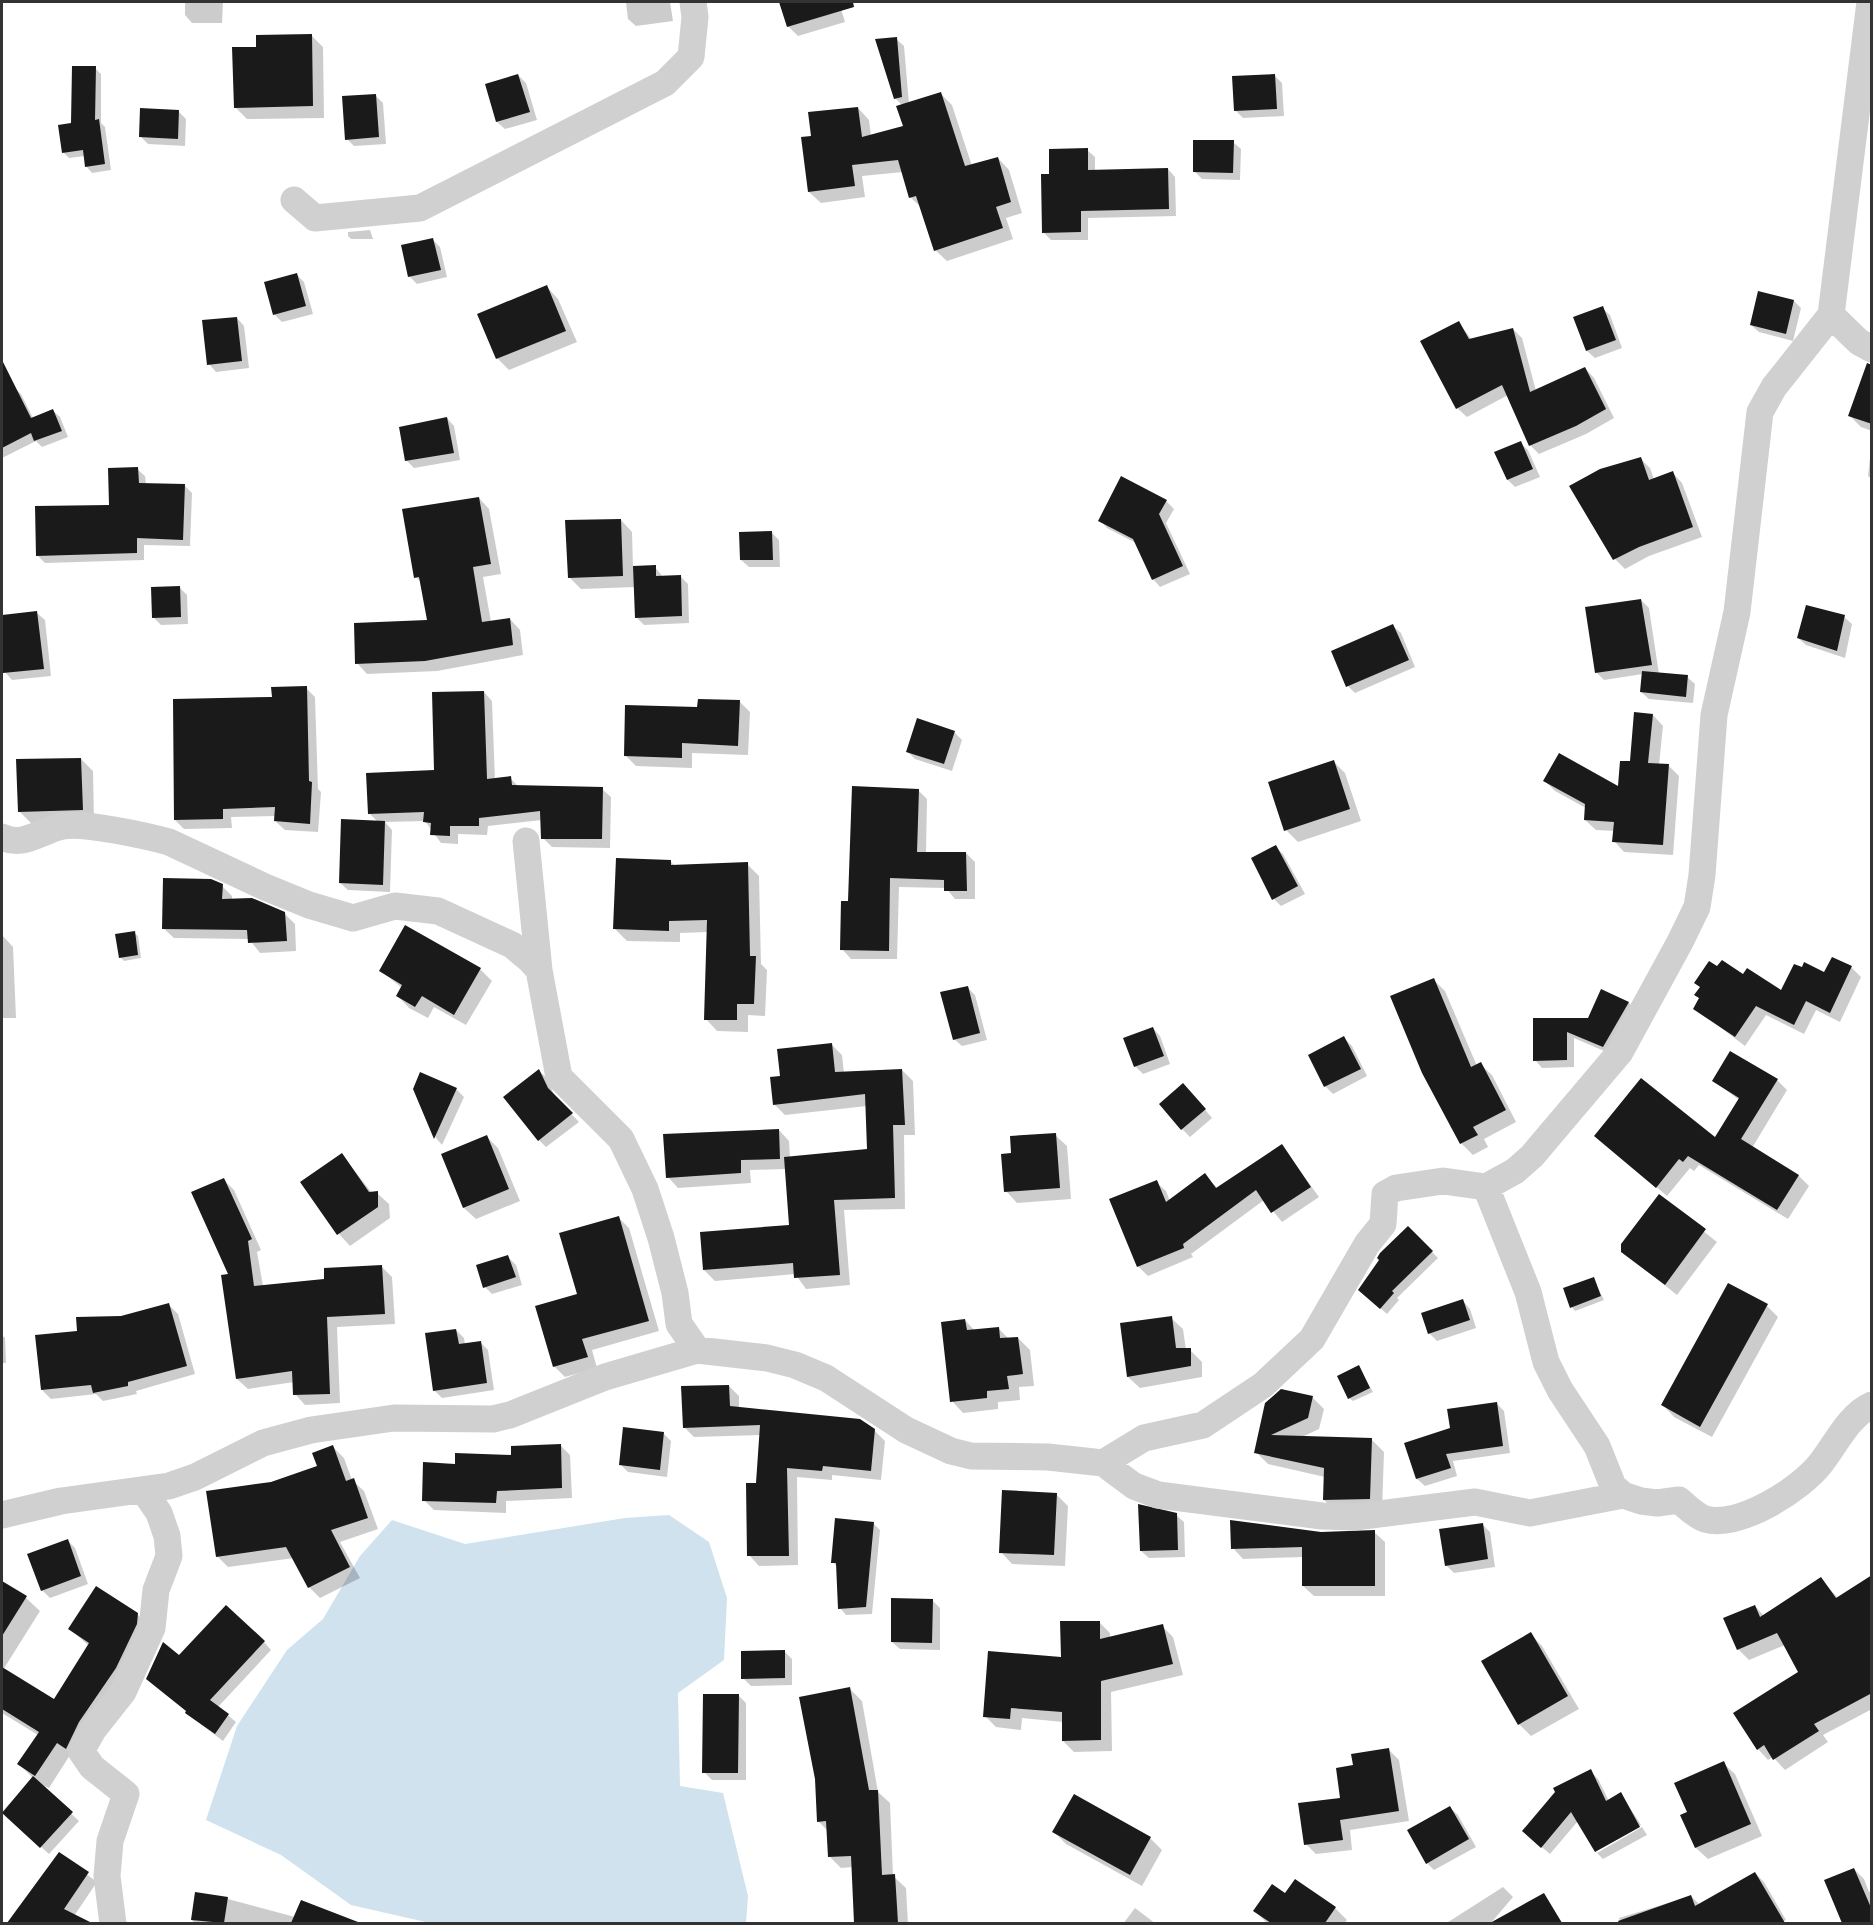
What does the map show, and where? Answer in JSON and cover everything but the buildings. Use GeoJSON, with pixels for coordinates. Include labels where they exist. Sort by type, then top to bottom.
{"type":"FeatureCollection","features":[{"type":"Feature","properties":{"kind":"street"},"geometry":{"type":"LineString","coordinates":[[294,200],[315,218],[420,208],[665,83],[691,57],[695,17],[693,2]]}},
{"type":"Feature","properties":{"kind":"street"},"geometry":{"type":"LineString","coordinates":[[1103,1463],[1144,1438],[1203,1425],[1263,1385],[1312,1339],[1367,1244],[1383,1224],[1385,1194],[1396,1188],[1443,1181],[1486,1187],[1502,1180],[1532,1156],[1620,1052],[1649,1003],[1697,907],[1702,875],[1714,715],[1737,612],[1761,412],[1774,387],[1831,315],[1870,2]]}},
{"type":"Feature","properties":{"kind":"street"},"geometry":{"type":"LineString","coordinates":[[1831,315],[1859,342],[1872,349]]}},
{"type":"Feature","properties":{"kind":"street"},"geometry":{"type":"LineString","coordinates":[[2,837],[10,842],[35,837],[64,826],[145,835],[169,842],[309,905],[353,918],[395,906],[438,911],[512,945],[539,970]]}},
{"type":"Feature","properties":{"kind":"street"},"geometry":{"type":"LineString","coordinates":[[526,841],[539,970],[559,1077],[621,1139],[645,1189],[661,1238],[675,1293],[679,1324],[697,1350]]}},
{"type":"Feature","properties":{"kind":"street"},"geometry":{"type":"LineString","coordinates":[[1486,1187],[1528,1292],[1546,1362],[1560,1390],[1598,1446],[1613,1486],[1623,1495]]}},
{"type":"Feature","properties":{"kind":"street"},"geometry":{"type":"LineString","coordinates":[[2,1515],[61,1501],[156,1488],[195,1477],[263,1443],[311,1430],[394,1418],[493,1419],[510,1415],[605,1377],[697,1350],[767,1358],[795,1365],[826,1378],[906,1430],[951,1451],[971,1456],[1048,1457],[1103,1463],[1134,1486],[1158,1495],[1322,1516],[1355,1517],[1475,1502],[1530,1513],[1623,1495],[1657,1503],[1679,1500],[1704,1518],[1727,1519],[1748,1513],[1794,1488],[1819,1466],[1861,1410],[1872,1405]]}},
{"type":"Feature","properties":{"kind":"street"},"geometry":{"type":"LineString","coordinates":[[113,1923],[107,1876],[109,1852],[126,1794],[92,1767],[81,1751],[93,1730],[123,1692],[152,1628],[156,1590],[169,1556],[156,1488]]}},
{"type":"Feature","properties":{"kind":"water"},"geometry":{"type":"Polygon","coordinates":[[[669,1515],[709,1542],[727,1598],[724,1660],[678,1693],[680,1786],[723,1793],[748,1896],[746,1923],[430,1923],[351,1905],[281,1855],[206,1820],[237,1726],[287,1650],[323,1619],[360,1556],[392,1520],[465,1544],[625,1518],[669,1515]]]}}]}
